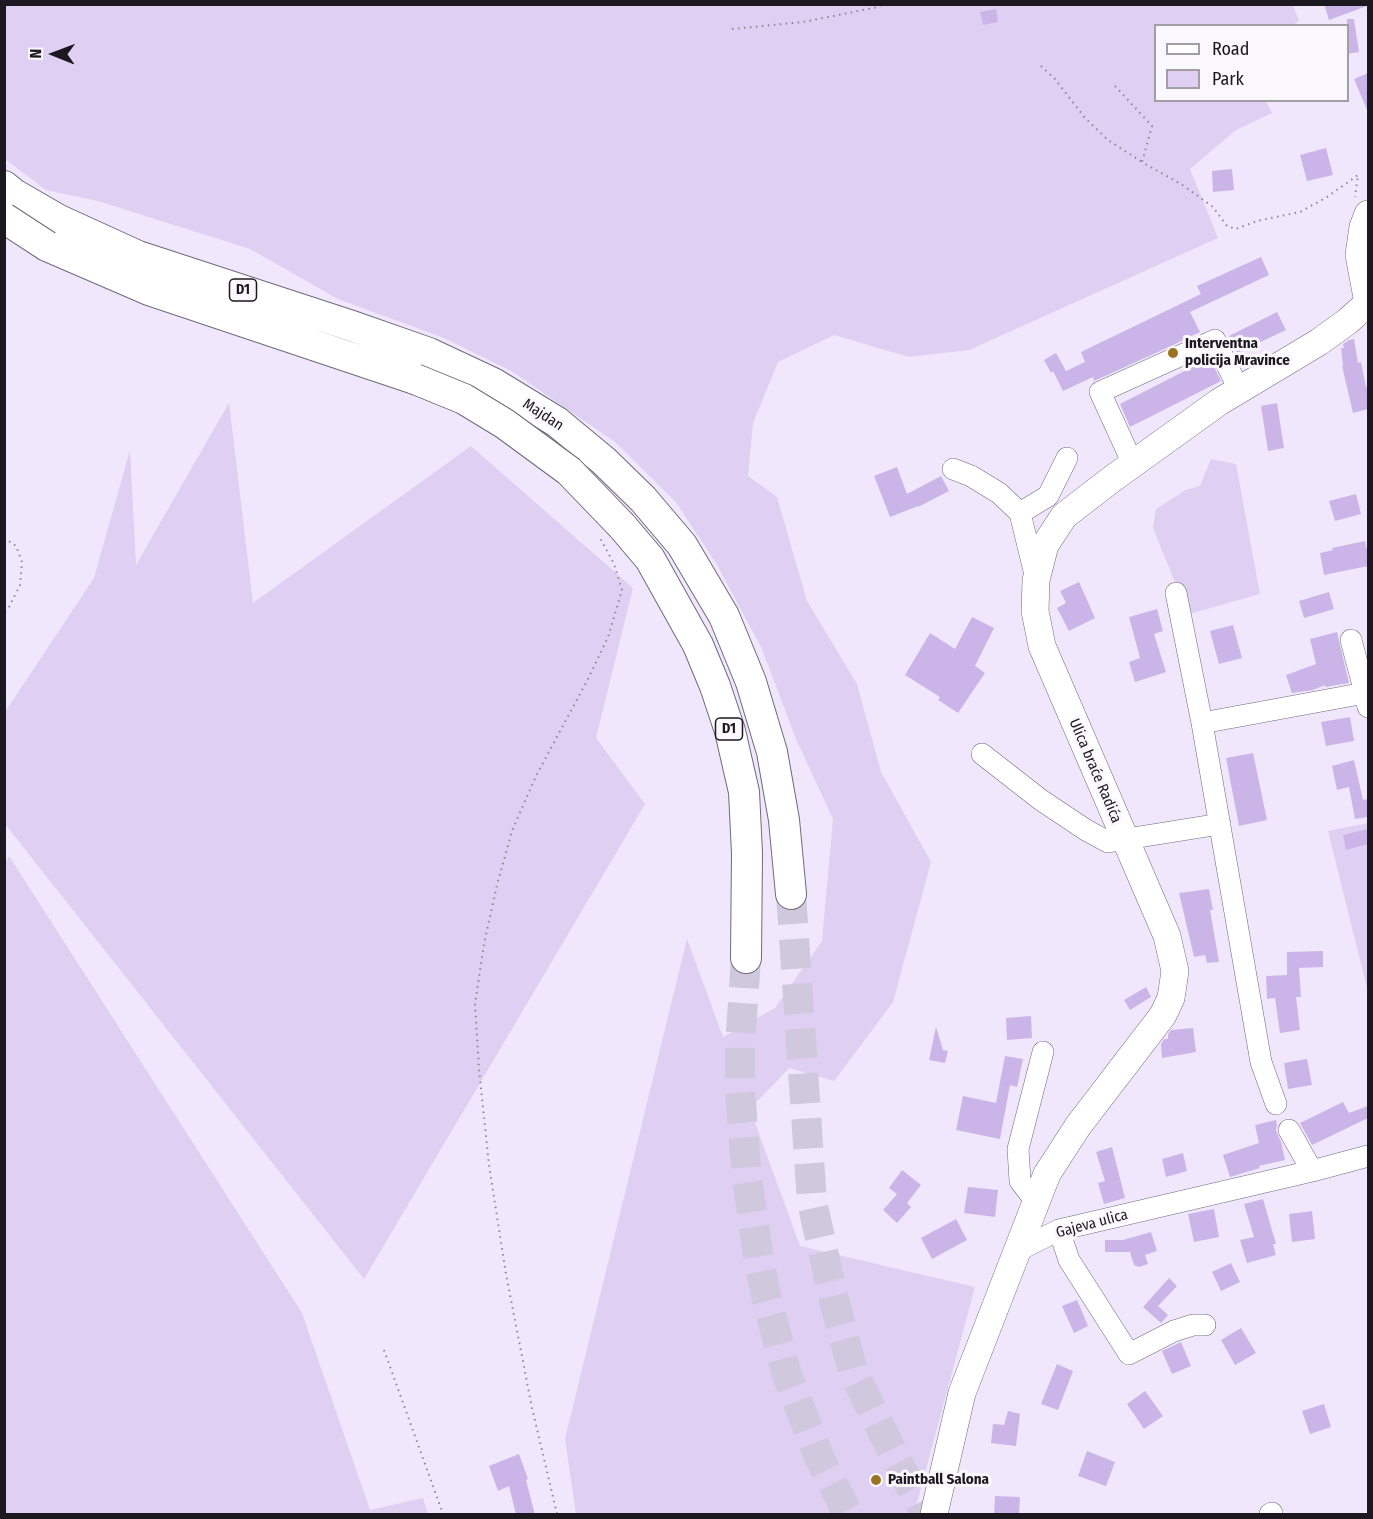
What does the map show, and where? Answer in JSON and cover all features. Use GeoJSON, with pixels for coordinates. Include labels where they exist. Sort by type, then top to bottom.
{"type":"FeatureCollection","features":[{"type":"Feature","properties":{"kind":"highway","name":"D1"},"geometry":{"type":"LineString","coordinates":[[4,186],[53,233]]}},
{"type":"Feature","properties":{"kind":"highway","name":"D1"},"geometry":{"type":"LineString","coordinates":[[4,218],[53,233],[149,290],[422,366]]}},
{"type":"Feature","properties":{"kind":"highway","name":"Majdan"},"geometry":{"type":"LineString","coordinates":[[422,366],[493,383],[557,422],[604,461],[643,499],[682,545],[724,616],[752,682],[772,752],[784,820],[790,894]]}},
{"type":"Feature","properties":{"kind":"highway","name":"Majdan"},"geometry":{"type":"LineString","coordinates":[[422,366],[464,399],[506,424],[569,471],[650,559],[698,645],[730,731],[744,792],[747,852],[746,958]]}},
{"type":"Feature","properties":{"kind":"main road"},"geometry":{"type":"LineString","coordinates":[[1362,205],[1363,227],[1359,255],[1368,303]]}},
{"type":"Feature","properties":{"kind":"main road","name":"Ulica braće Radića"},"geometry":{"type":"LineString","coordinates":[[1017,1251],[1047,1174],[1078,1126],[1163,1016],[1171,998],[1176,971],[1167,936],[1042,646],[1035,611],[1036,580],[1046,545],[1064,516],[1133,464],[1219,402],[1319,342],[1368,303]]}},
{"type":"Feature","properties":{"kind":"main road"},"geometry":{"type":"LineString","coordinates":[[934,1515],[962,1393],[1017,1251]]}},
{"type":"Feature","properties":{"kind":"street"},"geometry":{"type":"LineString","coordinates":[[1133,464],[1100,392],[1215,340],[1239,390]]}},
{"type":"Feature","properties":{"kind":"street"},"geometry":{"type":"LineString","coordinates":[[1020,513],[1048,496],[1066,458]]}},
{"type":"Feature","properties":{"kind":"street"},"geometry":{"type":"LineString","coordinates":[[952,469],[970,476],[999,493],[1020,513],[1036,580]]}},
{"type":"Feature","properties":{"kind":"street"},"geometry":{"type":"LineString","coordinates":[[1176,593],[1202,723],[1262,1062],[1276,1104]]}},
{"type":"Feature","properties":{"kind":"street"},"geometry":{"type":"LineString","coordinates":[[1202,723],[1367,700],[1351,640]]}},
{"type":"Feature","properties":{"kind":"street"},"geometry":{"type":"LineString","coordinates":[[982,754],[1041,800],[1108,842],[1220,824]]}},
{"type":"Feature","properties":{"kind":"street"},"geometry":{"type":"LineString","coordinates":[[1036,1202],[1020,1180],[1018,1149],[1043,1052]]}},
{"type":"Feature","properties":{"kind":"street"},"geometry":{"type":"LineString","coordinates":[[1289,1130],[1312,1171]]}},
{"type":"Feature","properties":{"kind":"street","name":"Gajeva ulica"},"geometry":{"type":"LineString","coordinates":[[1017,1251],[1059,1230],[1368,1156]]}},
{"type":"Feature","properties":{"kind":"street"},"geometry":{"type":"LineString","coordinates":[[1059,1230],[1069,1260],[1129,1354],[1174,1331],[1193,1325],[1205,1325]]}},
{"type":"Feature","properties":{"kind":"path"},"geometry":{"type":"LineString","coordinates":[[732,29],[803,22],[878,7],[883,4]]}},
{"type":"Feature","properties":{"kind":"path"},"geometry":{"type":"LineString","coordinates":[[1041,66],[1055,79],[1085,118],[1108,140],[1184,186],[1213,207],[1227,226],[1236,229],[1257,221],[1300,212],[1327,197],[1358,175],[1362,205]]}},
{"type":"Feature","properties":{"kind":"path"},"geometry":{"type":"LineString","coordinates":[[1114,86],[1152,126],[1143,162]]}},
{"type":"Feature","properties":{"kind":"path"},"geometry":{"type":"LineString","coordinates":[[4,538],[16,546],[22,562],[20,585],[8,609],[4,612]]}},
{"type":"Feature","properties":{"kind":"path"},"geometry":{"type":"LineString","coordinates":[[557,1515],[532,1408],[506,1274],[489,1165],[475,1004],[488,924],[512,831],[536,776],[608,637],[622,590]]}},
{"type":"Feature","properties":{"kind":"path"},"geometry":{"type":"LineString","coordinates":[[384,1350],[443,1515]]}},
{"type":"Feature","properties":{"kind":"green space"},"geometry":{"type":"Polygon","coordinates":[[[5,5],[1293,5],[1299,21],[1294,24],[1154,24],[1154,102],[1266,102],[1272,113],[1236,130],[1190,169],[1218,238],[969,350],[909,357],[834,335],[778,362],[753,423],[748,476],[777,497],[807,601],[857,684],[881,772],[931,862],[893,1002],[834,1081],[789,1068],[750,1109],[800,1246],[975,1287],[914,1514],[576,1514],[565,1439],[687,939],[723,1037],[775,1008],[822,941],[833,819],[796,739],[762,649],[716,563],[675,501],[615,442],[513,372],[444,338],[338,299],[250,249],[98,201],[46,190],[5,159],[5,5]]]}},
{"type":"Feature","properties":{"kind":"green space"},"geometry":{"type":"Polygon","coordinates":[[[229,403],[253,603],[471,446],[633,588],[596,738],[645,804],[364,1279],[5,824],[5,712],[94,578],[130,450],[136,565],[229,403]]]}},
{"type":"Feature","properties":{"kind":"green space"},"geometry":{"type":"Polygon","coordinates":[[[1211,459],[1236,464],[1260,594],[1189,614],[1185,585],[1177,587],[1153,528],[1156,509],[1186,490],[1200,486],[1211,459]]]}},
{"type":"Feature","properties":{"kind":"green space"},"geometry":{"type":"Polygon","coordinates":[[[1368,823],[1368,992],[1328,831],[1368,823]]]}},
{"type":"Feature","properties":{"kind":"green space"},"geometry":{"type":"Polygon","coordinates":[[[9,856],[302,1313],[370,1510],[423,1498],[428,1514],[5,1514],[4,866],[9,856]]]}},
{"type":"Feature","properties":{"kind":"building"},"geometry":{"type":"Polygon","coordinates":[[[1324,4],[1367,4],[1367,6],[1329,20],[1324,4]]]}},
{"type":"Feature","properties":{"kind":"building"},"geometry":{"type":"Polygon","coordinates":[[[996,9],[998,22],[983,25],[980,12],[996,9]]]}},
{"type":"Feature","properties":{"kind":"building"},"geometry":{"type":"Polygon","coordinates":[[[1347,19],[1354,19],[1359,52],[1349,54],[1349,24],[1347,24],[1347,19]]]}},
{"type":"Feature","properties":{"kind":"building"},"geometry":{"type":"Polygon","coordinates":[[[1368,73],[1368,112],[1354,79],[1368,73]]]}},
{"type":"Feature","properties":{"kind":"building"},"geometry":{"type":"Polygon","coordinates":[[[1326,148],[1333,175],[1307,181],[1300,155],[1326,148]]]}},
{"type":"Feature","properties":{"kind":"building"},"geometry":{"type":"Polygon","coordinates":[[[1232,169],[1234,190],[1213,192],[1212,171],[1232,169]]]}},
{"type":"Feature","properties":{"kind":"building"},"geometry":{"type":"Polygon","coordinates":[[[1261,257],[1269,275],[1190,312],[1200,332],[1169,347],[1094,381],[1093,377],[1063,391],[1053,371],[1051,373],[1044,360],[1056,353],[1066,371],[1085,362],[1081,352],[1201,294],[1197,286],[1261,257]]]}},
{"type":"Feature","properties":{"kind":"building"},"geometry":{"type":"Polygon","coordinates":[[[1277,312],[1286,330],[1237,353],[1229,336],[1277,312]]]}},
{"type":"Feature","properties":{"kind":"building"},"geometry":{"type":"Polygon","coordinates":[[[1354,339],[1358,363],[1361,362],[1366,387],[1368,387],[1368,409],[1353,413],[1342,366],[1341,348],[1344,348],[1343,344],[1354,339]]]}},
{"type":"Feature","properties":{"kind":"building"},"geometry":{"type":"Polygon","coordinates":[[[1210,358],[1221,381],[1130,427],[1120,404],[1210,358]]]}},
{"type":"Feature","properties":{"kind":"building"},"geometry":{"type":"Polygon","coordinates":[[[1277,403],[1284,448],[1268,451],[1261,406],[1277,403]]]}},
{"type":"Feature","properties":{"kind":"building"},"geometry":{"type":"Polygon","coordinates":[[[897,467],[907,494],[941,476],[949,491],[918,507],[890,517],[874,476],[897,467]]]}},
{"type":"Feature","properties":{"kind":"building"},"geometry":{"type":"Polygon","coordinates":[[[1356,494],[1361,514],[1335,521],[1329,501],[1356,494]]]}},
{"type":"Feature","properties":{"kind":"building"},"geometry":{"type":"Polygon","coordinates":[[[1365,541],[1366,548],[1368,547],[1368,566],[1324,575],[1320,553],[1365,541]]]}},
{"type":"Feature","properties":{"kind":"building"},"geometry":{"type":"Polygon","coordinates":[[[1079,582],[1095,618],[1069,631],[1057,608],[1066,603],[1060,591],[1079,582]]]}},
{"type":"Feature","properties":{"kind":"building"},"geometry":{"type":"Polygon","coordinates":[[[1329,592],[1334,609],[1304,618],[1299,601],[1329,592]]]}},
{"type":"Feature","properties":{"kind":"building"},"geometry":{"type":"Polygon","coordinates":[[[1157,609],[1163,631],[1154,634],[1166,672],[1135,682],[1129,662],[1140,658],[1129,617],[1157,609]]]}},
{"type":"Feature","properties":{"kind":"building"},"geometry":{"type":"Polygon","coordinates":[[[972,617],[994,628],[975,666],[985,673],[958,713],[938,700],[940,697],[905,675],[930,633],[955,649],[972,617]]]}},
{"type":"Feature","properties":{"kind":"building"},"geometry":{"type":"Polygon","coordinates":[[[1233,625],[1242,658],[1219,664],[1210,631],[1233,625]]]}},
{"type":"Feature","properties":{"kind":"building"},"geometry":{"type":"Polygon","coordinates":[[[1337,632],[1349,683],[1325,687],[1325,685],[1313,690],[1292,693],[1286,675],[1316,664],[1310,639],[1337,632]]]}},
{"type":"Feature","properties":{"kind":"building"},"geometry":{"type":"Polygon","coordinates":[[[1350,717],[1354,741],[1326,746],[1321,722],[1350,717]]]}},
{"type":"Feature","properties":{"kind":"building"},"geometry":{"type":"Polygon","coordinates":[[[1253,753],[1267,820],[1239,826],[1226,758],[1253,753]]]}},
{"type":"Feature","properties":{"kind":"building"},"geometry":{"type":"Polygon","coordinates":[[[1354,760],[1363,800],[1368,799],[1368,817],[1355,819],[1349,787],[1337,790],[1332,766],[1354,760]]]}},
{"type":"Feature","properties":{"kind":"building"},"geometry":{"type":"Polygon","coordinates":[[[1367,829],[1368,844],[1346,850],[1343,835],[1367,829]]]}},
{"type":"Feature","properties":{"kind":"building"},"geometry":{"type":"Polygon","coordinates":[[[1209,889],[1213,910],[1210,910],[1219,962],[1207,963],[1205,955],[1194,957],[1179,893],[1209,889]]]}},
{"type":"Feature","properties":{"kind":"building"},"geometry":{"type":"Polygon","coordinates":[[[1323,951],[1323,967],[1299,968],[1301,997],[1296,997],[1300,1030],[1280,1033],[1275,998],[1267,999],[1266,976],[1287,975],[1287,952],[1323,951]]]}},
{"type":"Feature","properties":{"kind":"building"},"geometry":{"type":"Polygon","coordinates":[[[1146,987],[1151,997],[1130,1010],[1124,1000],[1146,987]]]}},
{"type":"Feature","properties":{"kind":"building"},"geometry":{"type":"Polygon","coordinates":[[[1031,1016],[1032,1038],[1007,1040],[1006,1018],[1031,1016]]]}},
{"type":"Feature","properties":{"kind":"building"},"geometry":{"type":"Polygon","coordinates":[[[936,1027],[943,1050],[948,1051],[945,1063],[929,1060],[936,1027]]]}},
{"type":"Feature","properties":{"kind":"building"},"geometry":{"type":"Polygon","coordinates":[[[1193,1028],[1196,1052],[1162,1058],[1161,1044],[1164,1039],[1168,1039],[1171,1030],[1193,1028]]]}},
{"type":"Feature","properties":{"kind":"building"},"geometry":{"type":"Polygon","coordinates":[[[1005,1056],[1023,1059],[1017,1087],[1010,1085],[1000,1139],[956,1130],[963,1096],[996,1103],[1005,1056]]]}},
{"type":"Feature","properties":{"kind":"building"},"geometry":{"type":"Polygon","coordinates":[[[1307,1059],[1312,1085],[1288,1089],[1284,1063],[1307,1059]]]}},
{"type":"Feature","properties":{"kind":"building"},"geometry":{"type":"Polygon","coordinates":[[[1343,1102],[1349,1113],[1368,1106],[1368,1118],[1312,1145],[1300,1123],[1343,1102]]]}},
{"type":"Feature","properties":{"kind":"building"},"geometry":{"type":"Polygon","coordinates":[[[1276,1120],[1276,1130],[1285,1160],[1259,1166],[1260,1168],[1230,1177],[1223,1155],[1259,1143],[1255,1125],[1276,1120]]]}},
{"type":"Feature","properties":{"kind":"building"},"geometry":{"type":"Polygon","coordinates":[[[1112,1147],[1125,1198],[1104,1204],[1098,1183],[1105,1181],[1096,1152],[1112,1147]]]}},
{"type":"Feature","properties":{"kind":"building"},"geometry":{"type":"Polygon","coordinates":[[[1183,1153],[1187,1171],[1166,1177],[1162,1159],[1183,1153]]]}},
{"type":"Feature","properties":{"kind":"building"},"geometry":{"type":"Polygon","coordinates":[[[902,1170],[921,1185],[907,1203],[911,1207],[897,1223],[883,1210],[897,1194],[889,1188],[902,1170]]]}},
{"type":"Feature","properties":{"kind":"building"},"geometry":{"type":"Polygon","coordinates":[[[968,1187],[998,1190],[995,1217],[964,1213],[968,1187]]]}},
{"type":"Feature","properties":{"kind":"building"},"geometry":{"type":"Polygon","coordinates":[[[1263,1199],[1276,1244],[1273,1244],[1276,1255],[1247,1263],[1240,1240],[1254,1237],[1244,1204],[1263,1199]]]}},
{"type":"Feature","properties":{"kind":"building"},"geometry":{"type":"Polygon","coordinates":[[[1214,1209],[1219,1237],[1194,1242],[1188,1214],[1214,1209]]]}},
{"type":"Feature","properties":{"kind":"building"},"geometry":{"type":"Polygon","coordinates":[[[1312,1211],[1315,1239],[1292,1242],[1289,1214],[1312,1211]]]}},
{"type":"Feature","properties":{"kind":"building"},"geometry":{"type":"Polygon","coordinates":[[[956,1219],[967,1240],[932,1259],[921,1238],[956,1219]]]}},
{"type":"Feature","properties":{"kind":"building"},"geometry":{"type":"Polygon","coordinates":[[[1151,1232],[1157,1251],[1145,1255],[1148,1264],[1139,1267],[1134,1265],[1130,1252],[1105,1252],[1105,1240],[1123,1240],[1151,1232]]]}},
{"type":"Feature","properties":{"kind":"building"},"geometry":{"type":"Polygon","coordinates":[[[1231,1263],[1240,1282],[1221,1291],[1212,1272],[1231,1263]]]}},
{"type":"Feature","properties":{"kind":"building"},"geometry":{"type":"Polygon","coordinates":[[[1169,1278],[1177,1286],[1158,1306],[1168,1315],[1161,1323],[1143,1307],[1169,1278]]]}},
{"type":"Feature","properties":{"kind":"building"},"geometry":{"type":"Polygon","coordinates":[[[1077,1300],[1088,1326],[1074,1333],[1062,1306],[1077,1300]]]}},
{"type":"Feature","properties":{"kind":"building"},"geometry":{"type":"Polygon","coordinates":[[[1241,1328],[1256,1353],[1235,1365],[1221,1340],[1241,1328]]]}},
{"type":"Feature","properties":{"kind":"building"},"geometry":{"type":"Polygon","coordinates":[[[1181,1342],[1191,1366],[1172,1374],[1162,1351],[1181,1342]]]}},
{"type":"Feature","properties":{"kind":"building"},"geometry":{"type":"Polygon","coordinates":[[[1057,1364],[1073,1371],[1058,1410],[1041,1404],[1057,1364]]]}},
{"type":"Feature","properties":{"kind":"building"},"geometry":{"type":"Polygon","coordinates":[[[1145,1391],[1163,1416],[1144,1429],[1127,1404],[1145,1391]]]}},
{"type":"Feature","properties":{"kind":"building"},"geometry":{"type":"Polygon","coordinates":[[[1324,1404],[1331,1427],[1310,1434],[1302,1411],[1324,1404]]]}},
{"type":"Feature","properties":{"kind":"building"},"geometry":{"type":"Polygon","coordinates":[[[1008,1411],[1020,1414],[1016,1446],[991,1443],[993,1424],[1004,1425],[1008,1411]]]}},
{"type":"Feature","properties":{"kind":"building"},"geometry":{"type":"Polygon","coordinates":[[[1087,1451],[1115,1462],[1106,1486],[1078,1476],[1087,1451]]]}},
{"type":"Feature","properties":{"kind":"building"},"geometry":{"type":"Polygon","coordinates":[[[519,1454],[528,1479],[526,1480],[535,1515],[516,1515],[509,1486],[498,1491],[489,1466],[519,1454]]]}},
{"type":"Feature","properties":{"kind":"building"},"geometry":{"type":"Polygon","coordinates":[[[995,1496],[1020,1497],[1019,1515],[994,1515],[995,1496]]]}},
{"type":"Feature","properties":{"kind":"tunnel"},"geometry":{"type":"LineString","coordinates":[[791,894],[812,1202],[853,1371],[926,1514]]}},
{"type":"Feature","properties":{"kind":"tunnel"},"geometry":{"type":"LineString","coordinates":[[746,958],[740,1046],[740,1091],[747,1179],[759,1261],[787,1375],[820,1459],[848,1514]]}},
{"type":"Feature","properties":{"kind":"place","name":"Interventna policija Mravince"},"geometry":{"type":"Point","coordinates":[1173,353]}},
{"type":"Feature","properties":{"kind":"place","name":"Paintball Salona"},"geometry":{"type":"Point","coordinates":[876,1480]}}]}
